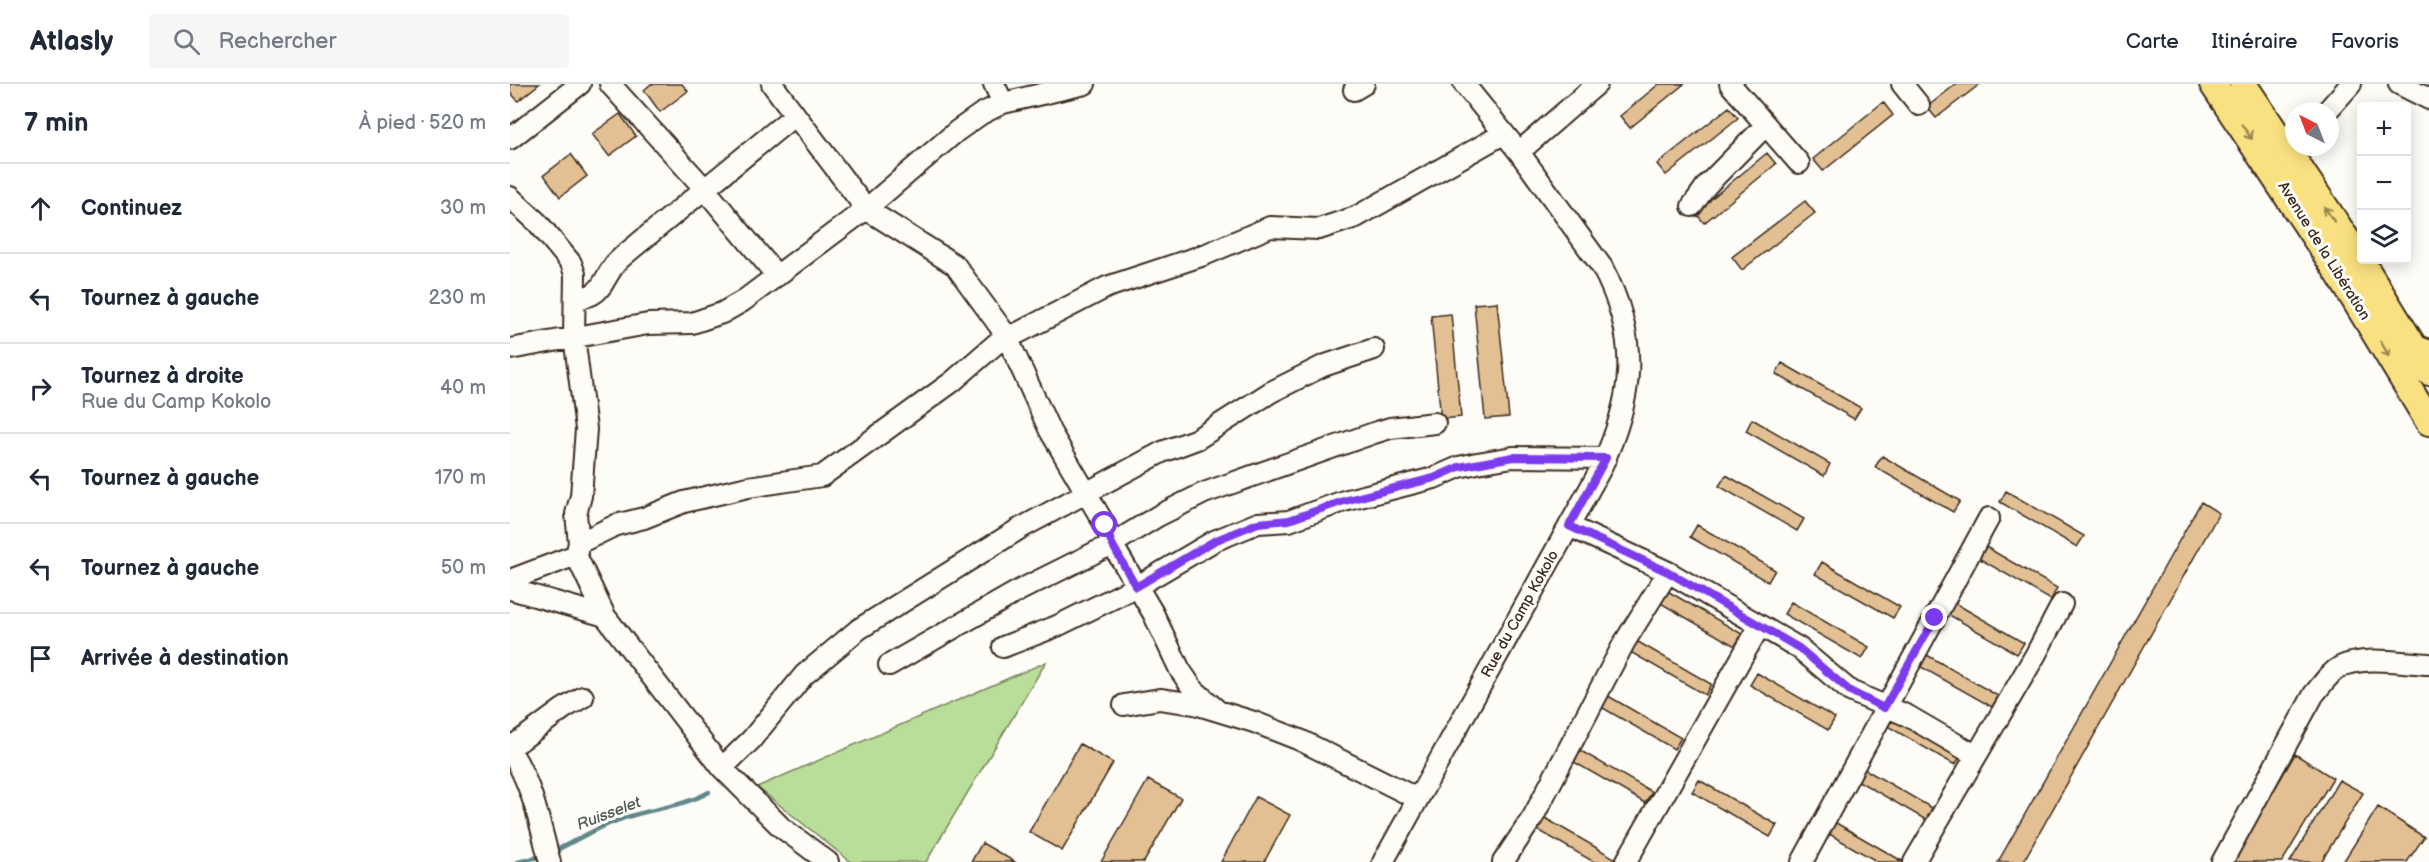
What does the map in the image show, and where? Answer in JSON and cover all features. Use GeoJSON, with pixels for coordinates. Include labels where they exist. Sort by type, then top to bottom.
{"type":"FeatureCollection","features":[{"type":"Feature","properties":{"kind":"main road","name":"Avenue de la Libération"},"geometry":{"type":"LineString","coordinates":[[2213,84],[2338,272],[2429,422]]}},
{"type":"Feature","properties":{"kind":"main road","name":"Avenue de la Libération"},"geometry":{"type":"LineString","coordinates":[[2243,84],[2285,134]]}},
{"type":"Feature","properties":{"kind":"main road","name":"Avenue de la Libération"},"geometry":{"type":"LineString","coordinates":[[2299,156],[2425,360]]}},
{"type":"Feature","properties":{"kind":"street"},"geometry":{"type":"LineString","coordinates":[[510,139],[580,84]]}},
{"type":"Feature","properties":{"kind":"street"},"geometry":{"type":"LineString","coordinates":[[610,84],[704,188],[777,276]]}},
{"type":"Feature","properties":{"kind":"street"},"geometry":{"type":"LineString","coordinates":[[772,84],[866,208],[955,265],[1006,335],[1047,425],[1105,525],[1112,544],[1136,587],[1153,613],[1180,670],[1193,689],[1218,711]]}},
{"type":"Feature","properties":{"kind":"street"},"geometry":{"type":"LineString","coordinates":[[994,84],[1003,103]]}},
{"type":"Feature","properties":{"kind":"street"},"geometry":{"type":"LineString","coordinates":[[510,349],[648,324],[679,325],[707,319],[743,301],[777,276],[866,208],[957,131],[1003,103],[1085,84]]}},
{"type":"Feature","properties":{"kind":"street","name":"Rue du Camp Kokolo"},"geometry":{"type":"LineString","coordinates":[[1383,862],[1606,458],[1624,412],[1628,384],[1629,352],[1620,307],[1602,267],[1519,152],[1464,84]]}},
{"type":"Feature","properties":{"kind":"street"},"geometry":{"type":"LineString","coordinates":[[1730,84],[1799,163]]}},
{"type":"Feature","properties":{"kind":"street"},"geometry":{"type":"LineString","coordinates":[[1902,84],[1919,105]]}},
{"type":"Feature","properties":{"kind":"street"},"geometry":{"type":"LineString","coordinates":[[2335,102],[2351,84]]}},
{"type":"Feature","properties":{"kind":"street"},"geometry":{"type":"LineString","coordinates":[[2398,84],[2429,99]]}},
{"type":"Feature","properties":{"kind":"street"},"geometry":{"type":"LineString","coordinates":[[1519,152],[1587,87]]}},
{"type":"Feature","properties":{"kind":"street"},"geometry":{"type":"LineString","coordinates":[[575,299],[595,294],[602,288],[616,264],[704,188],[795,115]]}},
{"type":"Feature","properties":{"kind":"street"},"geometry":{"type":"LineString","coordinates":[[1692,206],[1707,185],[1766,125]]}},
{"type":"Feature","properties":{"kind":"street"},"geometry":{"type":"LineString","coordinates":[[510,580],[577,549],[616,525],[684,502],[748,487],[822,476],[847,455],[952,382],[1006,335],[1018,333],[1107,287],[1204,255],[1270,227],[1319,229],[1349,220],[1438,173],[1503,134]]}},
{"type":"Feature","properties":{"kind":"street"},"geometry":{"type":"LineString","coordinates":[[510,197],[538,223],[572,263],[575,274],[574,336],[586,429],[581,496],[576,514],[577,549],[605,616],[722,768],[751,800],[781,827],[828,862]]}},
{"type":"Feature","properties":{"kind":"street"},"geometry":{"type":"LineString","coordinates":[[722,768],[751,740],[804,675],[859,629],[1019,530],[1162,452],[1197,439],[1271,392],[1323,366],[1374,349]]}},
{"type":"Feature","properties":{"kind":"street"},"geometry":{"type":"LineString","coordinates":[[889,665],[1020,590],[1112,544],[1158,516],[1204,493],[1284,463],[1390,428],[1435,423]]}},
{"type":"Feature","properties":{"kind":"street"},"geometry":{"type":"LineString","coordinates":[[1003,647],[1057,626],[1136,587],[1214,541],[1258,523],[1289,520],[1344,501],[1434,478],[1459,467],[1513,457],[1606,458]]}},
{"type":"Feature","properties":{"kind":"street"},"geometry":{"type":"LineString","coordinates":[[1802,862],[1989,518]]}},
{"type":"Feature","properties":{"kind":"street"},"geometry":{"type":"LineString","coordinates":[[1569,526],[1668,572],[1759,627],[1799,648],[1850,691],[1884,708],[1908,716],[1975,755]]}},
{"type":"Feature","properties":{"kind":"street"},"geometry":{"type":"LineString","coordinates":[[1503,862],[1533,817],[1624,643],[1668,572]]}},
{"type":"Feature","properties":{"kind":"street"},"geometry":{"type":"LineString","coordinates":[[510,589],[605,616]]}},
{"type":"Feature","properties":{"kind":"street"},"geometry":{"type":"LineString","coordinates":[[1914,862],[2036,654],[2062,604]]}},
{"type":"Feature","properties":{"kind":"street"},"geometry":{"type":"LineString","coordinates":[[1626,862],[1693,739],[1723,693],[1759,627]]}},
{"type":"Feature","properties":{"kind":"street"},"geometry":{"type":"LineString","coordinates":[[2222,862],[2314,694],[2330,675],[2341,667],[2360,662],[2429,664]]}},
{"type":"Feature","properties":{"kind":"street"},"geometry":{"type":"LineString","coordinates":[[550,862],[533,794],[510,749],[562,709],[583,697]]}},
{"type":"Feature","properties":{"kind":"street"},"geometry":{"type":"LineString","coordinates":[[1124,705],[1160,699],[1218,711],[1300,740],[1418,799]]}},
{"type":"Feature","properties":{"kind":"green space"},"geometry":{"type":"Polygon","coordinates":[[[1046,662],[926,862],[851,862],[757,787],[1046,662]]]}},
{"type":"Feature","properties":{"kind":"building"},"geometry":{"type":"Polygon","coordinates":[[[510,84],[539,84],[518,101],[510,92],[510,84]]]}},
{"type":"Feature","properties":{"kind":"building"},"geometry":{"type":"Polygon","coordinates":[[[651,84],[682,84],[688,91],[660,112],[644,90],[651,84]]]}},
{"type":"Feature","properties":{"kind":"building"},"geometry":{"type":"Polygon","coordinates":[[[1659,84],[1684,84],[1630,128],[1620,116],[1659,84]]]}},
{"type":"Feature","properties":{"kind":"building"},"geometry":{"type":"Polygon","coordinates":[[[1956,84],[1980,84],[1936,118],[1927,107],[1956,84]]]}},
{"type":"Feature","properties":{"kind":"building"},"geometry":{"type":"Polygon","coordinates":[[[1883,102],[1893,115],[1823,171],[1813,159],[1883,102]]]}},
{"type":"Feature","properties":{"kind":"building"},"geometry":{"type":"Polygon","coordinates":[[[1729,107],[1738,118],[1666,175],[1657,164],[1729,107]]]}},
{"type":"Feature","properties":{"kind":"building"},"geometry":{"type":"Polygon","coordinates":[[[620,114],[636,136],[609,156],[592,134],[620,114]]]}},
{"type":"Feature","properties":{"kind":"building"},"geometry":{"type":"Polygon","coordinates":[[[1767,153],[1776,164],[1704,223],[1695,212],[1767,153]]]}},
{"type":"Feature","properties":{"kind":"building"},"geometry":{"type":"Polygon","coordinates":[[[571,154],[587,176],[560,197],[544,175],[571,154]]]}},
{"type":"Feature","properties":{"kind":"building"},"geometry":{"type":"Polygon","coordinates":[[[1805,201],[1815,213],[1742,270],[1732,257],[1805,201]]]}},
{"type":"Feature","properties":{"kind":"building"},"geometry":{"type":"Polygon","coordinates":[[[1497,302],[1509,417],[1485,419],[1474,304],[1497,302]]]}},
{"type":"Feature","properties":{"kind":"building"},"geometry":{"type":"Polygon","coordinates":[[[1451,314],[1461,417],[1441,419],[1431,316],[1451,314]]]}},
{"type":"Feature","properties":{"kind":"building"},"geometry":{"type":"Polygon","coordinates":[[[1782,363],[1861,408],[1854,419],[1776,374],[1782,363]]]}},
{"type":"Feature","properties":{"kind":"building"},"geometry":{"type":"Polygon","coordinates":[[[1752,419],[1830,464],[1824,476],[1746,431],[1752,419]]]}},
{"type":"Feature","properties":{"kind":"building"},"geometry":{"type":"Polygon","coordinates":[[[1882,456],[1960,501],[1953,512],[1875,467],[1882,456]]]}},
{"type":"Feature","properties":{"kind":"building"},"geometry":{"type":"Polygon","coordinates":[[[1726,475],[1804,519],[1797,531],[1719,486],[1726,475]]]}},
{"type":"Feature","properties":{"kind":"building"},"geometry":{"type":"Polygon","coordinates":[[[2006,491],[2084,536],[2077,547],[2000,502],[2006,491]]]}},
{"type":"Feature","properties":{"kind":"building"},"geometry":{"type":"Polygon","coordinates":[[[2201,502],[2219,513],[2023,862],[1998,862],[2201,502]]]}},
{"type":"Feature","properties":{"kind":"building"},"geometry":{"type":"Polygon","coordinates":[[[1697,525],[1775,570],[1768,582],[1690,537],[1697,525]]]}},
{"type":"Feature","properties":{"kind":"building"},"geometry":{"type":"Polygon","coordinates":[[[1979,543],[2057,588],[2051,600],[1973,555],[1979,543]]]}},
{"type":"Feature","properties":{"kind":"building"},"geometry":{"type":"Polygon","coordinates":[[[1822,562],[1900,607],[1893,618],[1815,574],[1822,562]]]}},
{"type":"Feature","properties":{"kind":"building"},"geometry":{"type":"Polygon","coordinates":[[[1664,589],[1742,634],[1735,646],[1657,601],[1664,589]]]}},
{"type":"Feature","properties":{"kind":"building"},"geometry":{"type":"Polygon","coordinates":[[[1946,598],[2024,643],[2017,654],[1939,609],[1946,598]]]}},
{"type":"Feature","properties":{"kind":"building"},"geometry":{"type":"Polygon","coordinates":[[[1791,602],[1869,647],[1862,659],[1784,614],[1791,602]]]}},
{"type":"Feature","properties":{"kind":"building"},"geometry":{"type":"Polygon","coordinates":[[[1633,639],[1711,684],[1705,695],[1627,650],[1633,639]]]}},
{"type":"Feature","properties":{"kind":"building"},"geometry":{"type":"Polygon","coordinates":[[[1920,651],[1998,696],[1992,707],[1914,663],[1920,651]]]}},
{"type":"Feature","properties":{"kind":"building"},"geometry":{"type":"Polygon","coordinates":[[[1757,673],[1835,718],[1828,730],[1750,685],[1757,673]]]}},
{"type":"Feature","properties":{"kind":"building"},"geometry":{"type":"Polygon","coordinates":[[[1603,693],[1681,738],[1674,749],[1596,704],[1603,693]]]}},
{"type":"Feature","properties":{"kind":"building"},"geometry":{"type":"Polygon","coordinates":[[[1884,709],[1962,754],[1955,765],[1877,720],[1884,709]]]}},
{"type":"Feature","properties":{"kind":"building"},"geometry":{"type":"Polygon","coordinates":[[[1080,744],[1113,763],[1062,851],[1029,832],[1080,744]]]}},
{"type":"Feature","properties":{"kind":"building"},"geometry":{"type":"Polygon","coordinates":[[[1574,747],[1652,792],[1645,803],[1567,758],[1574,747]]]}},
{"type":"Feature","properties":{"kind":"building"},"geometry":{"type":"Polygon","coordinates":[[[2295,754],[2333,778],[2282,862],[2232,862],[2295,754]]]}},
{"type":"Feature","properties":{"kind":"building"},"geometry":{"type":"Polygon","coordinates":[[[1854,763],[1932,808],[1926,820],[1848,775],[1854,763]]]}},
{"type":"Feature","properties":{"kind":"building"},"geometry":{"type":"Polygon","coordinates":[[[1148,780],[1181,798],[1144,862],[1101,862],[1148,780]]]}},
{"type":"Feature","properties":{"kind":"building"},"geometry":{"type":"Polygon","coordinates":[[[1699,780],[1777,825],[1770,837],[1692,792],[1699,780]]]}},
{"type":"Feature","properties":{"kind":"building"},"geometry":{"type":"Polygon","coordinates":[[[2339,780],[2363,793],[2321,862],[2290,862],[2339,780]]]}},
{"type":"Feature","properties":{"kind":"building"},"geometry":{"type":"Polygon","coordinates":[[[1256,797],[1290,815],[1264,862],[1221,862],[1256,797]]]}},
{"type":"Feature","properties":{"kind":"building"},"geometry":{"type":"Polygon","coordinates":[[[2378,807],[2424,837],[2407,862],[2343,862],[2378,807]]]}},
{"type":"Feature","properties":{"kind":"building"},"geometry":{"type":"Polygon","coordinates":[[[1538,814],[1616,859],[1614,862],[1594,862],[1531,826],[1538,814]]]}},
{"type":"Feature","properties":{"kind":"building"},"geometry":{"type":"Polygon","coordinates":[[[1824,816],[1902,861],[1878,862],[1817,827],[1824,816]]]}},
{"type":"Feature","properties":{"kind":"building"},"geometry":{"type":"Polygon","coordinates":[[[982,843],[1015,862],[971,862],[982,843]]]}},
{"type":"Feature","properties":{"kind":"waterway","name":"Ruisselet"},"geometry":{"type":"LineString","coordinates":[[553,852],[613,822],[682,803],[709,792]]}},
{"type":"Feature","properties":{"kind":"waterway","name":"Ruisselet"},"geometry":{"type":"LineString","coordinates":[[518,862],[543,856]]}},
{"type":"Feature","properties":{"kind":"route"},"geometry":{"type":"LineString","coordinates":[[1105,525],[1112,544],[1136,587],[1214,541],[1258,523],[1289,520],[1344,501],[1434,478],[1459,467],[1513,457],[1606,458],[1569,526],[1640,557],[1799,648],[1828,674],[1867,701],[1884,708],[1935,618]]}}]}
